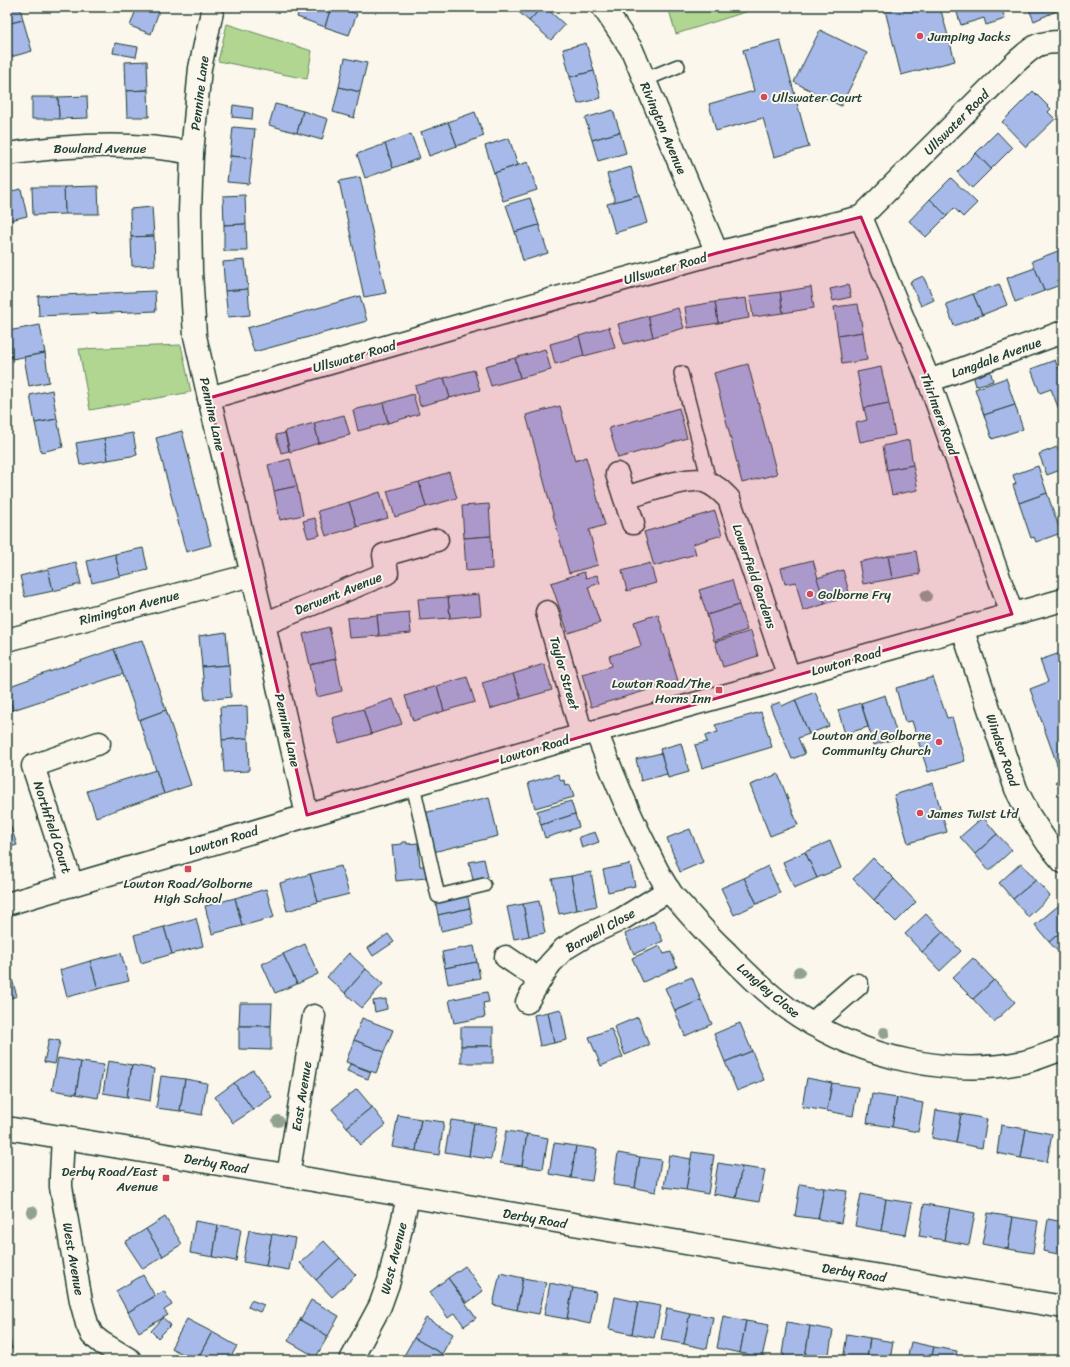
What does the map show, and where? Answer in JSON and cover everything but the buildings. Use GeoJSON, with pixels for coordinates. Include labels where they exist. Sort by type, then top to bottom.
{"type":"FeatureCollection","features":[{"type":"Feature","properties":{"kind":"street","name":"Pennine Lane"},"geometry":{"type":"LineString","coordinates":[[214,7],[200,68],[192,152],[190,212],[192,286],[196,336],[209,398],[264,624],[307,815]]}},
{"type":"Feature","properties":{"kind":"street","name":"Rivington Avenue"},"geometry":{"type":"LineString","coordinates":[[602,7],[632,50],[717,253]]}},
{"type":"Feature","properties":{"kind":"street","name":"Ullswater Road"},"geometry":{"type":"LineString","coordinates":[[209,398],[717,253],[861,217],[1010,68],[1034,47],[1046,42],[1063,42]]}},
{"type":"Feature","properties":{"kind":"street","name":"Bowland Avenue"},"geometry":{"type":"LineString","coordinates":[[7,153],[97,145],[171,148],[192,152]]}},
{"type":"Feature","properties":{"kind":"street","name":"Thirlmere Road"},"geometry":{"type":"LineString","coordinates":[[861,217],[929,382],[1012,614]]}},
{"type":"Feature","properties":{"kind":"street","name":"Langdale Avenue"},"geometry":{"type":"LineString","coordinates":[[929,382],[1063,332]]}},
{"type":"Feature","properties":{"kind":"street"},"geometry":{"type":"LineString","coordinates":[[617,474],[633,523]]}},
{"type":"Feature","properties":{"kind":"street","name":"Lowerfield Gardens"},"geometry":{"type":"LineString","coordinates":[[625,498],[685,481],[702,480],[719,488],[729,499],[789,677]]}},
{"type":"Feature","properties":{"kind":"street","name":"Derwent Avenue"},"geometry":{"type":"LineString","coordinates":[[264,624],[388,573],[384,555],[437,540]]}},
{"type":"Feature","properties":{"kind":"street","name":"Rimington Avenue"},"geometry":{"type":"LineString","coordinates":[[7,640],[251,575]]}},
{"type":"Feature","properties":{"kind":"street","name":"Lowton Road"},"geometry":{"type":"LineString","coordinates":[[7,904],[589,733],[1063,600]]}},
{"type":"Feature","properties":{"kind":"street","name":"Taylor Street"},"geometry":{"type":"LineString","coordinates":[[547,612],[589,733]]}},
{"type":"Feature","properties":{"kind":"street","name":"Windsor Road"},"geometry":{"type":"LineString","coordinates":[[962,628],[1016,789],[1029,815],[1048,844],[1063,862]]}},
{"type":"Feature","properties":{"kind":"street","name":"Langley Close"},"geometry":{"type":"LineString","coordinates":[[589,733],[653,862],[669,890],[705,932],[733,960],[797,1015],[830,1034],[852,1044],[904,1060],[943,1066],[983,1067],[1024,1062],[1063,1049]]}},
{"type":"Feature","properties":{"kind":"street","name":"Northfield Court"},"geometry":{"type":"LineString","coordinates":[[72,885],[33,766],[98,743]]}},
{"type":"Feature","properties":{"kind":"street","name":"Barwell Close"},"geometry":{"type":"LineString","coordinates":[[526,1002],[550,964],[564,949],[587,935],[622,919],[669,890]]}},
{"type":"Feature","properties":{"kind":"street"},"geometry":{"type":"LineString","coordinates":[[506,957],[540,980]]}},
{"type":"Feature","properties":{"kind":"street"},"geometry":{"type":"LineString","coordinates":[[812,1024],[857,985]]}},
{"type":"Feature","properties":{"kind":"street","name":"East Avenue"},"geometry":{"type":"LineString","coordinates":[[288,1176],[314,1016]]}},
{"type":"Feature","properties":{"kind":"street","name":"Derby Road"},"geometry":{"type":"LineString","coordinates":[[7,1128],[1063,1307]]}},
{"type":"Feature","properties":{"kind":"street","name":"West Avenue"},"geometry":{"type":"LineString","coordinates":[[62,1137],[62,1187],[81,1301],[87,1324],[92,1335],[130,1360]]}},
{"type":"Feature","properties":{"kind":"street","name":"West Avenue"},"geometry":{"type":"LineString","coordinates":[[351,1360],[385,1294],[408,1197]]}},
{"type":"Feature","properties":{"kind":"lane"},"geometry":{"type":"LineString","coordinates":[[644,80],[678,66]]}},
{"type":"Feature","properties":{"kind":"lane"},"geometry":{"type":"LineString","coordinates":[[681,373],[710,484]]}},
{"type":"Feature","properties":{"kind":"lane"},"geometry":{"type":"LineString","coordinates":[[412,785],[438,896],[484,885]]}},
{"type":"Feature","properties":{"kind":"highlighted area"},"geometry":{"type":"Polygon","coordinates":[[[861,217],[929,381],[1012,614],[307,815],[209,398],[717,253],[861,217]]]}},
{"type":"Feature","properties":{"kind":"green space"},"geometry":{"type":"Polygon","coordinates":[[[668,7],[761,7],[676,34],[668,7]]]}},
{"type":"Feature","properties":{"kind":"green space"},"geometry":{"type":"Polygon","coordinates":[[[227,24],[312,51],[307,79],[218,61],[227,24]]]}},
{"type":"Feature","properties":{"kind":"green space"},"geometry":{"type":"Polygon","coordinates":[[[181,345],[191,392],[90,410],[79,349],[181,345]]]}},
{"type":"Feature","properties":{"kind":"place","name":"Jumping Jacks"},"geometry":{"type":"Point","coordinates":[920,36]}},
{"type":"Feature","properties":{"kind":"place","name":"Ullswater Court"},"geometry":{"type":"Point","coordinates":[764,97]}},
{"type":"Feature","properties":{"kind":"place","name":"Golborne Fry"},"geometry":{"type":"Point","coordinates":[810,594]}},
{"type":"Feature","properties":{"kind":"place","name":"Lowton Road/The Horns Inn"},"geometry":{"type":"Point","coordinates":[719,690]}},
{"type":"Feature","properties":{"kind":"place","name":"Lowton and Golborne Community Church"},"geometry":{"type":"Point","coordinates":[939,742]}},
{"type":"Feature","properties":{"kind":"place","name":"James Twist Ltd"},"geometry":{"type":"Point","coordinates":[920,813]}},
{"type":"Feature","properties":{"kind":"place","name":"Lowton Road/Golborne High School"},"geometry":{"type":"Point","coordinates":[188,869]}},
{"type":"Feature","properties":{"kind":"place","name":"Derby Road/East Avenue"},"geometry":{"type":"Point","coordinates":[166,1178]}}]}
